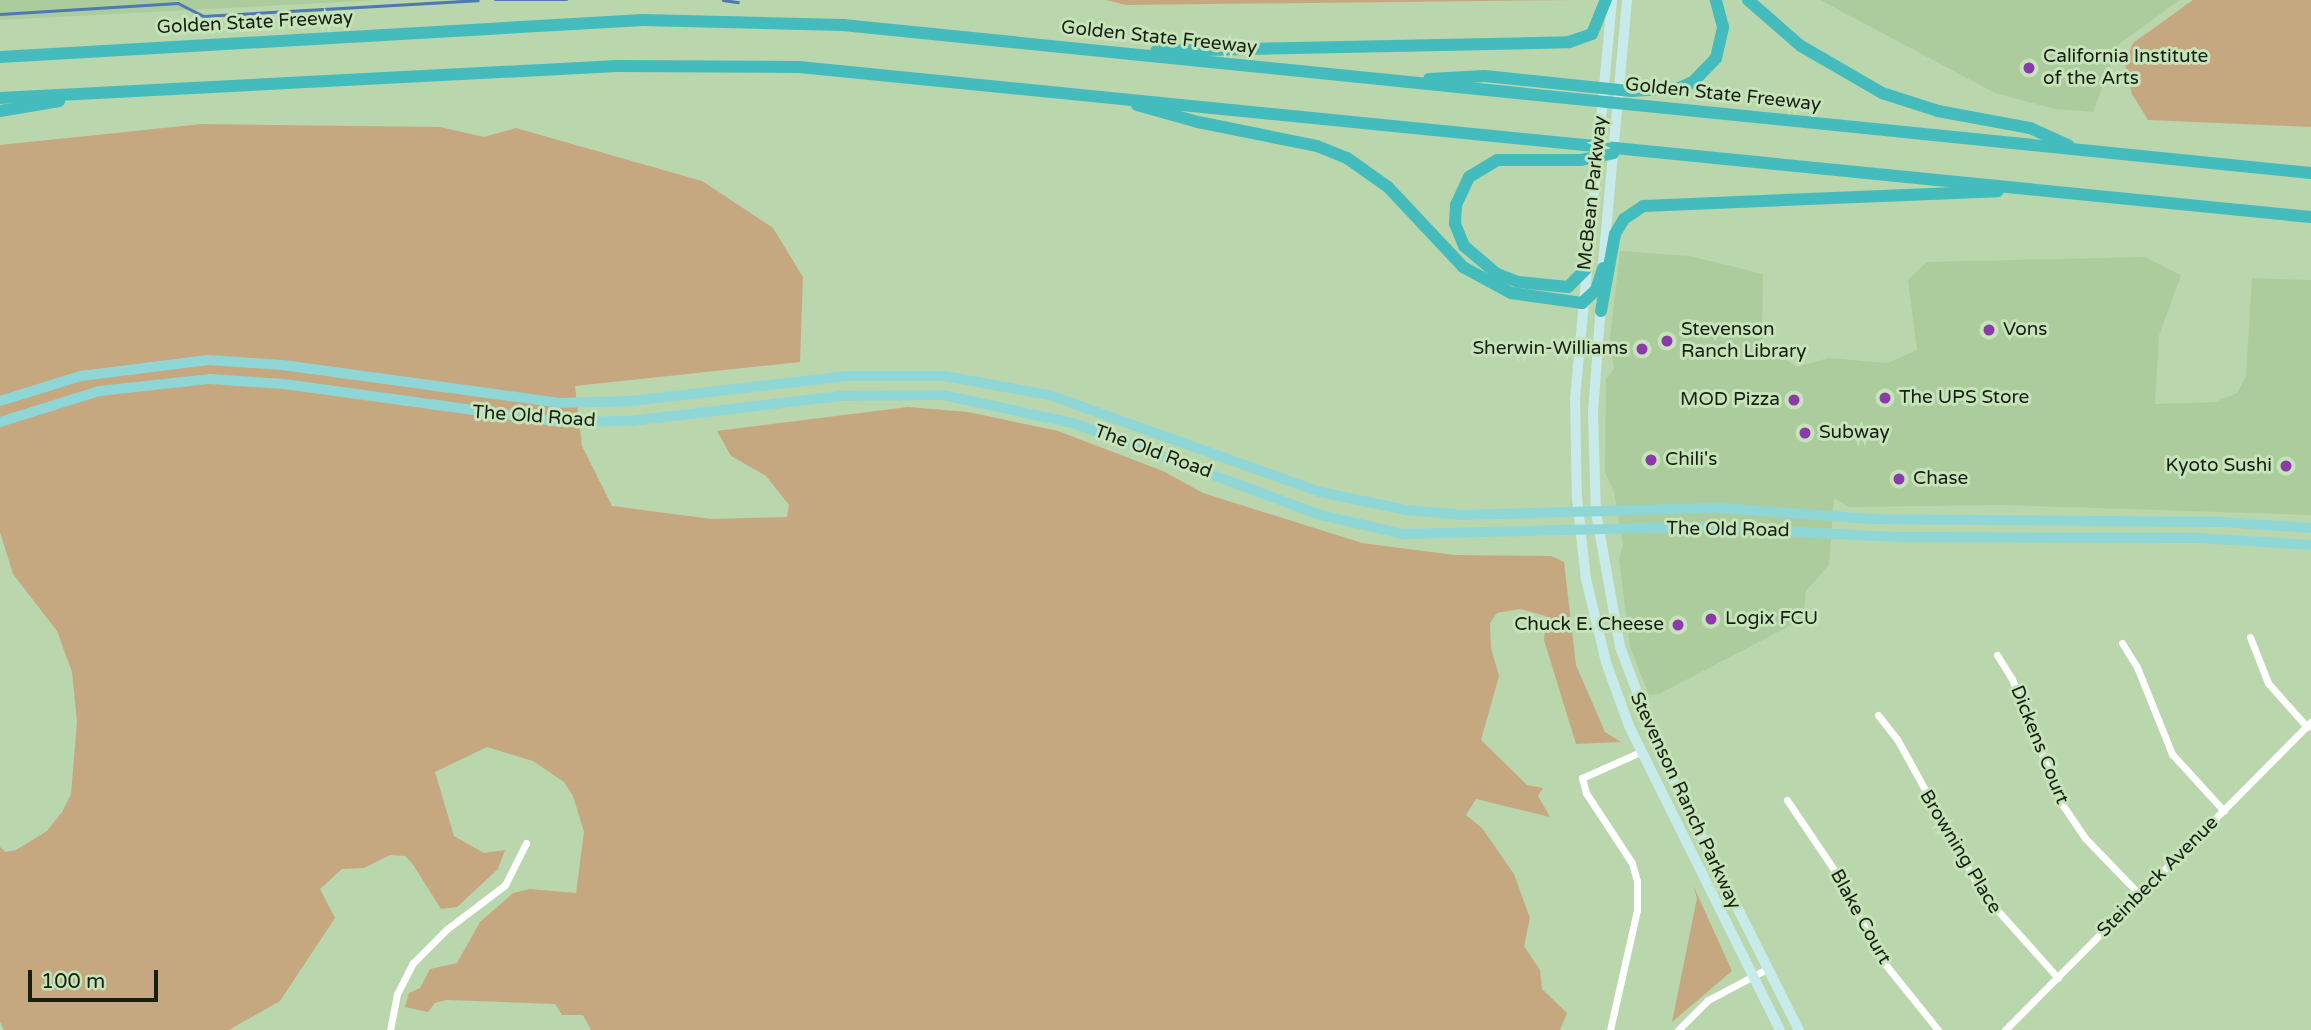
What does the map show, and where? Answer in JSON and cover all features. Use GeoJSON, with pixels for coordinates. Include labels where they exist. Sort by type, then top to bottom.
{"type":"FeatureCollection","features":[{"type":"Feature","properties":{"kind":"highway"},"geometry":{"type":"LineString","coordinates":[[1110,52],[1569,42],[1592,34],[1606,0]]}},
{"type":"Feature","properties":{"kind":"highway"},"geometry":{"type":"LineString","coordinates":[[1387,82],[1485,76],[1631,91],[1679,88],[1693,82],[1716,58],[1723,27],[1716,0]]}},
{"type":"Feature","properties":{"kind":"highway"},"geometry":{"type":"LineString","coordinates":[[1748,0],[1801,46],[1882,93],[1938,111],[2030,128],[2078,150]]}},
{"type":"Feature","properties":{"kind":"highway","name":"Golden State Freeway"},"geometry":{"type":"LineString","coordinates":[[0,57],[643,20],[731,20],[843,25],[1387,82],[2311,173]]}},
{"type":"Feature","properties":{"kind":"highway"},"geometry":{"type":"LineString","coordinates":[[0,98],[678,64],[799,67],[2311,217]]}},
{"type":"Feature","properties":{"kind":"highway"},"geometry":{"type":"LineString","coordinates":[[0,111],[94,94]]}},
{"type":"Feature","properties":{"kind":"highway"},"geometry":{"type":"LineString","coordinates":[[1107,96],[1198,122],[1331,150],[1388,187],[1463,267],[1486,283],[1522,296],[1583,303],[1596,290],[1603,268]]}},
{"type":"Feature","properties":{"kind":"highway"},"geometry":{"type":"LineString","coordinates":[[1586,269],[1568,287],[1518,282],[1497,274],[1474,258],[1458,235],[1454,214],[1458,195],[1469,177],[1497,160],[1581,160],[1623,150]]}},
{"type":"Feature","properties":{"kind":"highway"},"geometry":{"type":"LineString","coordinates":[[1601,311],[1615,233],[1624,219],[1643,206],[1939,197],[2026,189]]}},
{"type":"Feature","properties":{"kind":"main road","name":"McBean Parkway"},"geometry":{"type":"LineString","coordinates":[[1583,303],[1612,0]]}},
{"type":"Feature","properties":{"kind":"main road","name":"McBean Parkway"},"geometry":{"type":"LineString","coordinates":[[1609,183],[1627,0]]}},
{"type":"Feature","properties":{"kind":"main road","name":"Stevenson Ranch Parkway"},"geometry":{"type":"LineString","coordinates":[[1609,183],[1593,413],[1598,531],[1620,647],[1643,718],[1765,970],[1798,1030]]}},
{"type":"Feature","properties":{"kind":"main road","name":"Stevenson Ranch Parkway"},"geometry":{"type":"LineString","coordinates":[[1583,303],[1574,412],[1578,512],[1600,640],[1640,752],[1750,978],[1780,1030]]}},
{"type":"Feature","properties":{"kind":"main road","name":"The Old Road"},"geometry":{"type":"LineString","coordinates":[[0,401],[81,376],[208,360],[283,365],[559,403],[631,401],[846,376],[944,376],[1049,395],[1349,500],[1463,514],[1718,508],[1872,519],[2221,522],[2311,528]]}},
{"type":"Feature","properties":{"kind":"main road","name":"The Old Road"},"geometry":{"type":"LineString","coordinates":[[0,422],[99,391],[210,379],[284,384],[561,422],[631,421],[840,396],[943,395],[1073,423],[1349,524],[1425,536],[1744,528],[1877,537],[2207,538],[2311,545]]}},
{"type":"Feature","properties":{"kind":"street"},"geometry":{"type":"LineString","coordinates":[[2250,638],[2268,683],[2309,724]]}},
{"type":"Feature","properties":{"kind":"street"},"geometry":{"type":"LineString","coordinates":[[2122,643],[2137,667],[2172,754],[2224,811]]}},
{"type":"Feature","properties":{"kind":"street","name":"Dickens Court"},"geometry":{"type":"LineString","coordinates":[[1997,655],[2012,679],[2062,804],[2085,838],[2140,895]]}},
{"type":"Feature","properties":{"kind":"street","name":"Browning Place"},"geometry":{"type":"LineString","coordinates":[[1878,715],[1897,739],[1982,893],[2058,978]]}},
{"type":"Feature","properties":{"kind":"street","name":"Steinbeck Avenue"},"geometry":{"type":"LineString","coordinates":[[2005,1030],[2309,724]]}},
{"type":"Feature","properties":{"kind":"street"},"geometry":{"type":"LineString","coordinates":[[1610,1030],[1637,910],[1637,881],[1632,863],[1586,793],[1582,778],[1640,752]]}},
{"type":"Feature","properties":{"kind":"street","name":"Blake Court"},"geometry":{"type":"LineString","coordinates":[[1787,800],[1837,874],[1881,959],[1938,1030]]}},
{"type":"Feature","properties":{"kind":"street"},"geometry":{"type":"LineString","coordinates":[[390,1030],[397,994],[413,963],[447,929],[505,885],[526,843]]}},
{"type":"Feature","properties":{"kind":"street"},"geometry":{"type":"LineString","coordinates":[[1678,1030],[1708,1000],[1765,970]]}},
{"type":"Feature","properties":{"kind":"shaded area"},"geometry":{"type":"Polygon","coordinates":[[[0,0],[380,0],[0,20],[0,0]]]}},
{"type":"Feature","properties":{"kind":"shaded area"},"geometry":{"type":"Polygon","coordinates":[[[1106,0],[1573,0],[1126,5],[1106,0]]]}},
{"type":"Feature","properties":{"kind":"shaded area","name":"California Institute of the Arts"},"geometry":{"type":"Polygon","coordinates":[[[1820,0],[2180,0],[2119,44],[2093,112],[2055,109],[1995,93],[1820,0]]]}},
{"type":"Feature","properties":{"kind":"shaded area"},"geometry":{"type":"Polygon","coordinates":[[[2193,0],[2311,0],[2311,127],[2148,120],[2132,94],[2125,64],[2133,43],[2193,0]]]}},
{"type":"Feature","properties":{"kind":"shaded area"},"geometry":{"type":"Polygon","coordinates":[[[202,124],[440,127],[484,137],[516,128],[702,181],[773,228],[803,277],[800,362],[575,386],[582,446],[612,506],[712,519],[787,517],[789,505],[766,476],[731,456],[717,431],[908,407],[968,412],[1058,431],[1163,471],[1203,493],[1362,543],[1454,555],[1551,556],[1564,562],[1576,665],[1605,732],[1621,742],[1576,744],[1544,640],[1546,616],[1520,609],[1497,613],[1490,623],[1491,648],[1499,676],[1481,740],[1527,785],[1543,788],[1538,796],[1550,817],[1476,799],[1466,815],[1482,828],[1514,874],[1530,918],[1524,946],[1540,970],[1542,989],[1567,1013],[1560,1030],[591,1030],[583,1015],[562,1015],[555,1004],[447,1000],[435,1003],[428,1012],[405,1007],[409,993],[420,988],[430,969],[457,963],[480,922],[513,893],[530,889],[576,893],[584,832],[573,796],[564,782],[533,761],[487,747],[435,772],[454,836],[484,853],[505,850],[498,869],[457,907],[441,909],[412,863],[405,856],[390,855],[364,868],[342,869],[320,889],[335,918],[280,1001],[229,1030],[4,1030],[0,1022],[0,847],[6,852],[16,850],[47,831],[62,812],[71,794],[77,722],[72,672],[57,631],[13,574],[0,532],[0,145],[202,124]]]}},
{"type":"Feature","properties":{"kind":"shaded area"},"geometry":{"type":"Polygon","coordinates":[[[1620,251],[1690,256],[1763,274],[1762,344],[1797,367],[1828,358],[1888,363],[1917,350],[1908,280],[1927,262],[2145,257],[2181,275],[2159,336],[2155,404],[2214,402],[2237,393],[2246,376],[2252,278],[2311,280],[2311,515],[2005,505],[1849,507],[1834,498],[1829,565],[1806,591],[1803,619],[1659,694],[1649,695],[1630,647],[1619,559],[1623,545],[1614,492],[1605,472],[1606,379],[1614,369],[1610,338],[1620,251]]]}},
{"type":"Feature","properties":{"kind":"shaded area"},"geometry":{"type":"Polygon","coordinates":[[[1693,885],[1732,971],[1672,1022],[1697,898],[1693,885]]]}},
{"type":"Feature","properties":{"kind":"waterway"},"geometry":{"type":"LineString","coordinates":[[0,14],[178,3],[203,16],[478,0]]}},
{"type":"Feature","properties":{"kind":"waterway"},"geometry":{"type":"LineString","coordinates":[[495,0],[567,0]]}},
{"type":"Feature","properties":{"kind":"waterway"},"geometry":{"type":"LineString","coordinates":[[723,0],[738,2]]}},
{"type":"Feature","properties":{"kind":"place","name":"California Institute of the Arts"},"geometry":{"type":"Point","coordinates":[2029,68]}},
{"type":"Feature","properties":{"kind":"place","name":"Vons"},"geometry":{"type":"Point","coordinates":[1989,330]}},
{"type":"Feature","properties":{"kind":"place","name":"Stevenson Ranch Library"},"geometry":{"type":"Point","coordinates":[1667,341]}},
{"type":"Feature","properties":{"kind":"place","name":"Sherwin-Williams"},"geometry":{"type":"Point","coordinates":[1642,349]}},
{"type":"Feature","properties":{"kind":"place","name":"The UPS Store"},"geometry":{"type":"Point","coordinates":[1885,398]}},
{"type":"Feature","properties":{"kind":"place","name":"MOD Pizza"},"geometry":{"type":"Point","coordinates":[1794,400]}},
{"type":"Feature","properties":{"kind":"place","name":"Subway"},"geometry":{"type":"Point","coordinates":[1805,433]}},
{"type":"Feature","properties":{"kind":"place","name":"Chili's"},"geometry":{"type":"Point","coordinates":[1651,460]}},
{"type":"Feature","properties":{"kind":"place","name":"Kyoto Sushi"},"geometry":{"type":"Point","coordinates":[2286,466]}},
{"type":"Feature","properties":{"kind":"place","name":"Chase"},"geometry":{"type":"Point","coordinates":[1899,479]}},
{"type":"Feature","properties":{"kind":"place","name":"Logix FCU"},"geometry":{"type":"Point","coordinates":[1711,619]}},
{"type":"Feature","properties":{"kind":"place","name":"Chuck E. Cheese"},"geometry":{"type":"Point","coordinates":[1678,625]}}]}
